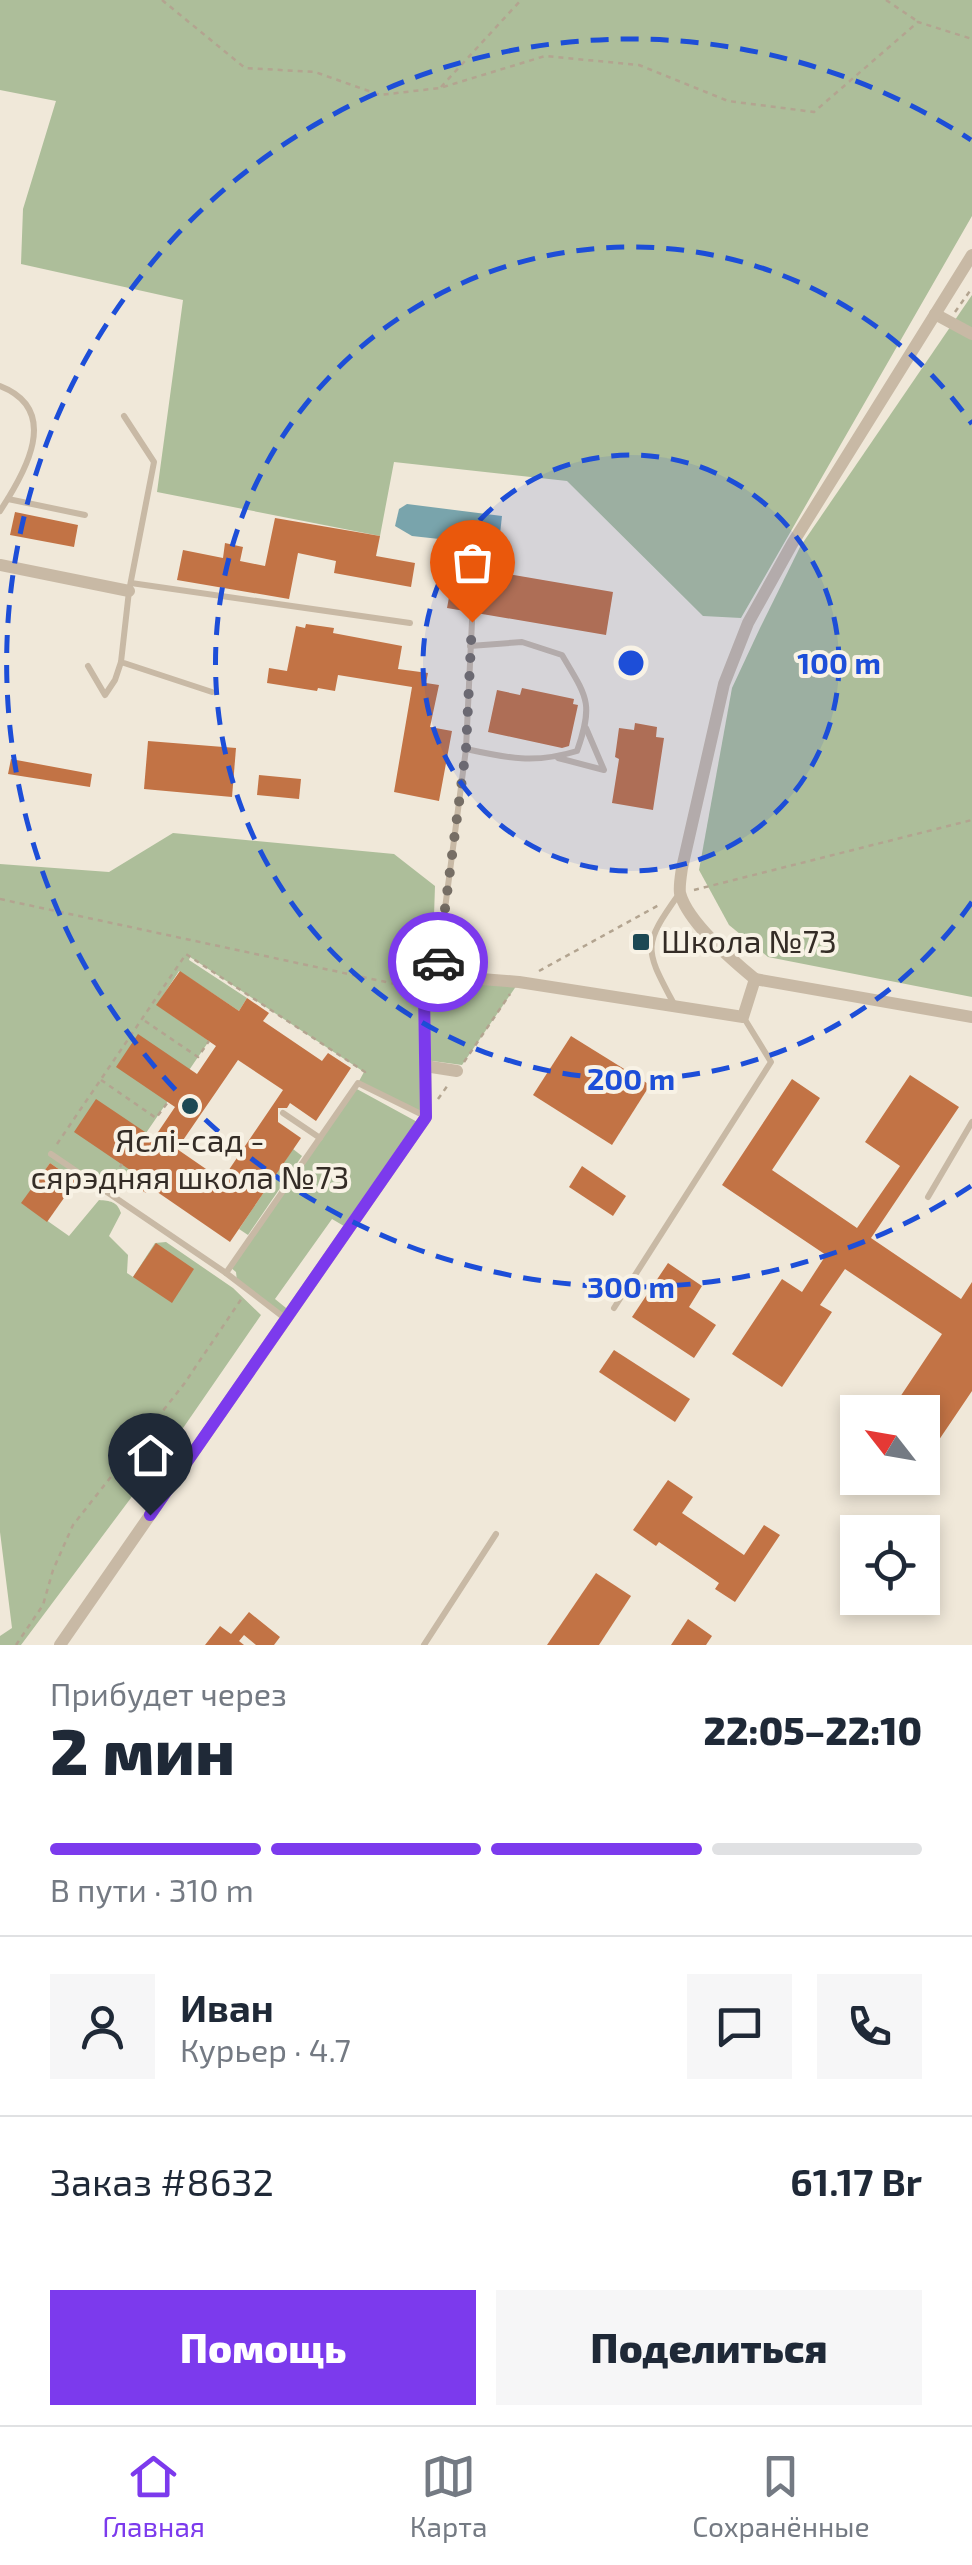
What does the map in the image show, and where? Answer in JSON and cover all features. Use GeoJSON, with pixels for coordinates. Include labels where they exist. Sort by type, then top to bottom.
{"type":"FeatureCollection","features":[{"type":"Feature","properties":{"kind":"street"},"geometry":{"type":"LineString","coordinates":[[972,256],[792,544],[748,622],[724,684],[682,868],[680,893],[702,928],[755,979],[972,1017]]}},
{"type":"Feature","properties":{"kind":"street"},"geometry":{"type":"LineString","coordinates":[[935,314],[972,334]]}},
{"type":"Feature","properties":{"kind":"street"},"geometry":{"type":"LineString","coordinates":[[0,565],[130,587]]}},
{"type":"Feature","properties":{"kind":"street"},"geometry":{"type":"LineString","coordinates":[[60,1645],[426,1117],[424,991],[436,978],[519,982],[743,1017],[755,979]]}},
{"type":"Feature","properties":{"kind":"street"},"geometry":{"type":"LineString","coordinates":[[425,1066],[457,1071]]}},
{"type":"Feature","properties":{"kind":"lane"},"geometry":{"type":"LineString","coordinates":[[0,386],[20,397],[34,418],[30,461],[0,511]]}},
{"type":"Feature","properties":{"kind":"lane"},"geometry":{"type":"LineString","coordinates":[[88,666],[105,695],[120,662],[154,462],[124,416]]}},
{"type":"Feature","properties":{"kind":"lane"},"geometry":{"type":"LineString","coordinates":[[8,499],[85,515]]}},
{"type":"Feature","properties":{"kind":"lane"},"geometry":{"type":"LineString","coordinates":[[130,587],[410,623]]}},
{"type":"Feature","properties":{"kind":"lane"},"geometry":{"type":"LineString","coordinates":[[436,978],[466,749],[472,622]]}},
{"type":"Feature","properties":{"kind":"lane"},"geometry":{"type":"LineString","coordinates":[[466,749],[515,760],[556,758],[576,751],[586,726],[588,698],[562,655],[522,642],[470,646]]}},
{"type":"Feature","properties":{"kind":"lane"},"geometry":{"type":"LineString","coordinates":[[120,662],[212,692]]}},
{"type":"Feature","properties":{"kind":"lane"},"geometry":{"type":"LineString","coordinates":[[556,758],[604,770],[586,726]]}},
{"type":"Feature","properties":{"kind":"lane"},"geometry":{"type":"LineString","coordinates":[[675,1006],[653,964],[651,932],[680,893]]}},
{"type":"Feature","properties":{"kind":"lane"},"geometry":{"type":"LineString","coordinates":[[614,1308],[771,1062],[743,1017]]}},
{"type":"Feature","properties":{"kind":"lane"},"geometry":{"type":"LineString","coordinates":[[226,1273],[358,1082],[426,1117]]}},
{"type":"Feature","properties":{"kind":"lane"},"geometry":{"type":"LineString","coordinates":[[284,1114],[320,1138]]}},
{"type":"Feature","properties":{"kind":"lane"},"geometry":{"type":"LineString","coordinates":[[928,1197],[972,1122]]}},
{"type":"Feature","properties":{"kind":"lane"},"geometry":{"type":"LineString","coordinates":[[51,1154],[226,1273],[286,1319]]}},
{"type":"Feature","properties":{"kind":"lane"},"geometry":{"type":"LineString","coordinates":[[424,1645],[496,1534]]}},
{"type":"Feature","properties":{"kind":"path"},"geometry":{"type":"LineString","coordinates":[[162,0],[245,68],[315,72],[380,95],[440,88],[544,56],[639,66],[728,102],[814,112],[918,22]]}},
{"type":"Feature","properties":{"kind":"path"},"geometry":{"type":"LineString","coordinates":[[440,88],[521,0]]}},
{"type":"Feature","properties":{"kind":"path"},"geometry":{"type":"LineString","coordinates":[[886,0],[918,22],[972,39]]}},
{"type":"Feature","properties":{"kind":"path"},"geometry":{"type":"LineString","coordinates":[[948,322],[972,288]]}},
{"type":"Feature","properties":{"kind":"path"},"geometry":{"type":"LineString","coordinates":[[680,893],[972,820]]}},
{"type":"Feature","properties":{"kind":"path"},"geometry":{"type":"LineString","coordinates":[[0,899],[424,991]]}},
{"type":"Feature","properties":{"kind":"path"},"geometry":{"type":"LineString","coordinates":[[51,1154],[186,954],[365,1072],[358,1082]]}},
{"type":"Feature","properties":{"kind":"path"},"geometry":{"type":"LineString","coordinates":[[142,1019],[198,1057],[209,1041]]}},
{"type":"Feature","properties":{"kind":"path"},"geometry":{"type":"LineString","coordinates":[[101,1080],[156,1118],[168,1102]]}},
{"type":"Feature","properties":{"kind":"path"},"geometry":{"type":"LineString","coordinates":[[104,1190],[122,1164]]}},
{"type":"Feature","properties":{"kind":"path"},"geometry":{"type":"LineString","coordinates":[[16,1645],[43,1605],[52,1570],[74,1525],[184,1384],[242,1298]]}},
{"type":"Feature","properties":{"kind":"green space"},"geometry":{"type":"Polygon","coordinates":[[[0,0],[972,0],[972,216],[741,618],[703,616],[567,481],[394,462],[380,536],[157,492],[183,300],[21,264],[23,209],[56,101],[0,90],[0,0]]]}},
{"type":"Feature","properties":{"kind":"green space"},"geometry":{"type":"Polygon","coordinates":[[[972,295],[972,997],[768,957],[729,925],[699,870],[732,688],[760,628],[800,547],[972,295]]]}},
{"type":"Feature","properties":{"kind":"green space"},"geometry":{"type":"Polygon","coordinates":[[[173,833],[394,854],[435,886],[432,976],[420,990],[420,1113],[358,1083],[364,1072],[190,957],[189,960],[247,998],[239,1011],[179,971],[157,1005],[209,1041],[146,1133],[133,1172],[116,1198],[80,1174],[76,1181],[50,1163],[22,1203],[69,1236],[99,1200],[113,1202],[121,1213],[109,1236],[128,1255],[127,1273],[133,1277],[155,1243],[166,1242],[233,1288],[261,1315],[181,1431],[21,1645],[0,1645],[0,1636],[12,1628],[0,1532],[0,864],[109,872],[173,833]]]}},
{"type":"Feature","properties":{"kind":"green space"},"geometry":{"type":"Polygon","coordinates":[[[436,978],[519,982],[462,1065],[425,1060],[424,991],[436,978]]]}},
{"type":"Feature","properties":{"kind":"green space"},"geometry":{"type":"Polygon","coordinates":[[[355,1088],[421,1124],[349,1229],[332,1219],[275,1299],[291,1312],[286,1319],[237,1281],[236,1272],[230,1267],[355,1088]]]}},
{"type":"Feature","properties":{"kind":"green space"},"geometry":{"type":"Polygon","coordinates":[[[293,1149],[302,1156],[248,1235],[239,1229],[293,1149]]]}},
{"type":"Feature","properties":{"kind":"water"},"geometry":{"type":"Polygon","coordinates":[[[407,504],[502,516],[499,543],[412,536],[395,526],[399,509],[407,504]]]}},
{"type":"Feature","properties":{"kind":"building"},"geometry":{"type":"Polygon","coordinates":[[[15,512],[78,525],[74,547],[10,535],[15,512]]]}},
{"type":"Feature","properties":{"kind":"building"},"geometry":{"type":"Polygon","coordinates":[[[275,518],[380,536],[376,556],[415,563],[411,587],[334,573],[336,561],[298,553],[289,599],[177,580],[183,550],[223,558],[225,543],[243,547],[240,561],[265,566],[275,518]]]}},
{"type":"Feature","properties":{"kind":"building"},"geometry":{"type":"Polygon","coordinates":[[[455,565],[613,592],[606,635],[447,608],[455,565]]]}},
{"type":"Feature","properties":{"kind":"building"},"geometry":{"type":"Polygon","coordinates":[[[306,624],[402,646],[398,669],[428,673],[426,683],[439,685],[430,727],[452,731],[439,801],[394,792],[412,687],[338,675],[335,691],[267,683],[269,668],[287,671],[296,626],[305,628],[306,624]]]}},
{"type":"Feature","properties":{"kind":"building"},"geometry":{"type":"Polygon","coordinates":[[[522,688],[574,699],[573,704],[578,705],[569,746],[562,748],[488,732],[497,690],[520,695],[522,688]]]}},
{"type":"Feature","properties":{"kind":"building"},"geometry":{"type":"Polygon","coordinates":[[[635,723],[657,727],[656,737],[664,738],[653,810],[612,803],[619,728],[634,730],[635,723]]]}},
{"type":"Feature","properties":{"kind":"building"},"geometry":{"type":"Polygon","coordinates":[[[148,741],[236,748],[232,797],[144,789],[148,741]]]}},
{"type":"Feature","properties":{"kind":"building"},"geometry":{"type":"Polygon","coordinates":[[[11,759],[92,774],[90,787],[8,774],[11,759]]]}},
{"type":"Feature","properties":{"kind":"building"},"geometry":{"type":"Polygon","coordinates":[[[259,775],[301,779],[299,799],[257,795],[259,775]]]}},
{"type":"Feature","properties":{"kind":"building","name":"Яслі-сад - сярэдняя школа №73"},"geometry":{"type":"Polygon","coordinates":[[[180,971],[239,1011],[247,998],[269,1013],[263,1021],[322,1061],[328,1053],[351,1068],[316,1121],[290,1103],[287,1108],[278,1108],[278,1122],[301,1138],[230,1242],[150,1187],[146,1193],[127,1181],[133,1172],[74,1132],[96,1099],[154,1138],[175,1107],[116,1067],[138,1034],[197,1074],[216,1046],[156,1005],[180,971]],[[238,1060],[177,1149],[222,1180],[283,1090],[238,1060]]]}},
{"type":"Feature","properties":{"kind":"building"},"geometry":{"type":"Polygon","coordinates":[[[571,1036],[650,1085],[612,1145],[533,1095],[571,1036]]]}},
{"type":"Feature","properties":{"kind":"building"},"geometry":{"type":"Polygon","coordinates":[[[910,1075],[959,1107],[871,1238],[961,1299],[972,1282],[972,1391],[940,1438],[940,1395],[901,1395],[942,1334],[845,1269],[820,1305],[832,1312],[782,1387],[732,1354],[782,1279],[802,1292],[826,1255],[722,1185],[792,1079],[820,1098],[772,1170],[857,1228],[900,1166],[865,1142],[910,1075]]]}},
{"type":"Feature","properties":{"kind":"building"},"geometry":{"type":"Polygon","coordinates":[[[50,1163],[76,1181],[47,1222],[21,1203],[50,1163]]]}},
{"type":"Feature","properties":{"kind":"building"},"geometry":{"type":"Polygon","coordinates":[[[582,1166],[626,1196],[613,1216],[569,1187],[582,1166]]]}},
{"type":"Feature","properties":{"kind":"building"},"geometry":{"type":"Polygon","coordinates":[[[156,1243],[194,1269],[172,1303],[133,1277],[156,1243]]]}},
{"type":"Feature","properties":{"kind":"building"},"geometry":{"type":"Polygon","coordinates":[[[668,1263],[702,1286],[689,1307],[716,1325],[694,1358],[632,1317],[668,1263]]]}},
{"type":"Feature","properties":{"kind":"building"},"geometry":{"type":"Polygon","coordinates":[[[614,1350],[690,1399],[675,1422],[599,1372],[614,1350]]]}},
{"type":"Feature","properties":{"kind":"building"},"geometry":{"type":"Polygon","coordinates":[[[668,1480],[693,1497],[682,1513],[744,1555],[764,1525],[780,1535],[735,1602],[715,1589],[719,1583],[659,1542],[656,1546],[633,1530],[668,1480]]]}},
{"type":"Feature","properties":{"kind":"building"},"geometry":{"type":"Polygon","coordinates":[[[596,1573],[631,1596],[599,1645],[547,1645],[596,1573]]]}},
{"type":"Feature","properties":{"kind":"building"},"geometry":{"type":"Polygon","coordinates":[[[249,1612],[280,1637],[274,1645],[256,1645],[244,1635],[239,1641],[244,1645],[205,1645],[220,1626],[231,1634],[249,1612]]]}},
{"type":"Feature","properties":{"kind":"building"},"geometry":{"type":"Polygon","coordinates":[[[688,1619],[712,1636],[706,1645],[671,1645],[688,1619]]]}},
{"type":"Feature","properties":{"kind":"way so far"},"geometry":{"type":"LineString","coordinates":[[438,962],[466,749],[472,622]]}},
{"type":"Feature","properties":{"kind":"place","name":"Школа №73"},"geometry":{"type":"Point","coordinates":[641,942]}},
{"type":"Feature","properties":{"kind":"place","name":"Яслі-сад - сярэдняя школа №73"},"geometry":{"type":"Point","coordinates":[190,1106]}},
{"type":"Feature","properties":{"kind":"route"},"geometry":{"type":"LineString","coordinates":[[150,1515],[426,1117],[424,991],[436,978],[438,962]]}}]}
